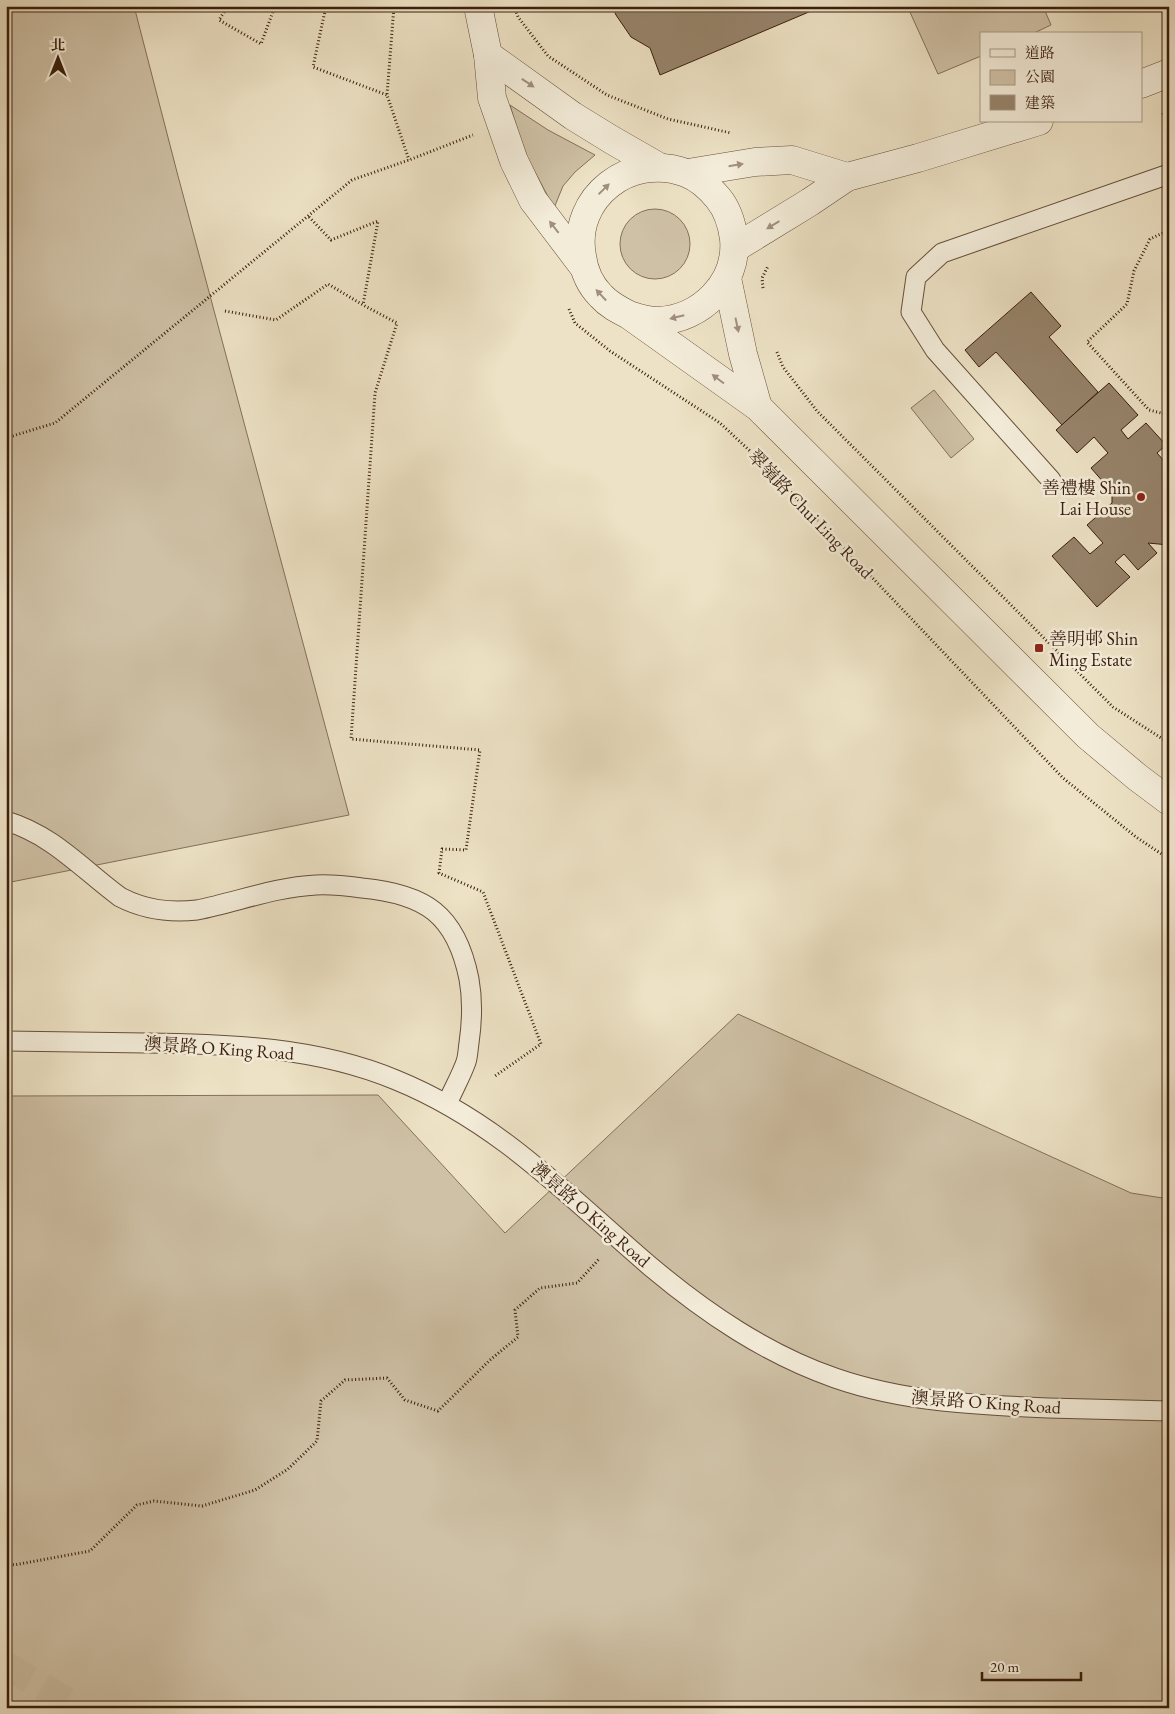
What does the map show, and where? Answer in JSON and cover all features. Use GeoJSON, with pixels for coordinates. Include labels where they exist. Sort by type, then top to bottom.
{"type":"FeatureCollection","features":[{"type":"Feature","properties":{"kind":"street","name":"翠嶺路 Chui Ling Road"},"geometry":{"type":"LineString","coordinates":[[478,6],[488,55],[492,98],[514,161],[533,200],[583,266],[590,282],[600,296],[758,407],[1088,736],[1169,801]]}},
{"type":"Feature","properties":{"kind":"street","name":"翠嶺路 Chui Ling Road"},"geometry":{"type":"LineString","coordinates":[[488,55],[573,116],[659,167]]}},
{"type":"Feature","properties":{"kind":"street"},"geometry":{"type":"LineString","coordinates":[[1142,84],[1169,73]]}},
{"type":"Feature","properties":{"kind":"street"},"geometry":{"type":"LineString","coordinates":[[735,248],[847,177],[918,158],[1036,122]]}},
{"type":"Feature","properties":{"kind":"street"},"geometry":{"type":"LineString","coordinates":[[688,173],[754,162],[792,160],[847,177]]}},
{"type":"Feature","properties":{"kind":"street","name":"翠嶺路 Chui Ling Road"},"geometry":{"type":"LineString","coordinates":[[583,266],[580,248],[581,230],[586,213],[596,197],[608,184],[624,174],[641,169],[659,167],[688,173],[708,186],[724,205],[733,225],[735,248],[727,278],[710,301],[698,310],[685,316],[657,321],[629,316]]}},
{"type":"Feature","properties":{"kind":"street","name":"翠嶺路 Chui Ling Road"},"geometry":{"type":"LineString","coordinates":[[727,278],[743,354],[758,407]]}},
{"type":"Feature","properties":{"kind":"lane"},"geometry":{"type":"LineString","coordinates":[[1052,480],[935,350],[911,312],[916,277],[942,253],[1169,174]]}},
{"type":"Feature","properties":{"kind":"lane"},"geometry":{"type":"LineString","coordinates":[[6,821],[49,840],[120,897],[157,911],[182,912],[198,910],[288,887],[319,884],[380,889],[417,899],[440,917],[459,943],[465,960],[471,991],[472,1019],[466,1061],[447,1104]]}},
{"type":"Feature","properties":{"kind":"lane","name":"澳景路 O King Road"},"geometry":{"type":"LineString","coordinates":[[6,1041],[191,1043],[271,1048],[336,1060],[366,1069],[394,1079],[447,1104],[500,1138],[524,1156],[680,1290],[743,1334],[803,1366],[835,1378],[897,1395],[965,1404],[1169,1411]]}},
{"type":"Feature","properties":{"kind":"path"},"geometry":{"type":"LineString","coordinates":[[220,6],[227,8],[220,20],[261,44],[275,6]]}},
{"type":"Feature","properties":{"kind":"path"},"geometry":{"type":"LineString","coordinates":[[326,6],[313,67],[387,95]]}},
{"type":"Feature","properties":{"kind":"path"},"geometry":{"type":"LineString","coordinates":[[394,6],[387,95],[409,160]]}},
{"type":"Feature","properties":{"kind":"path"},"geometry":{"type":"LineString","coordinates":[[514,6],[518,17],[548,56],[607,95],[668,119],[735,134]]}},
{"type":"Feature","properties":{"kind":"path"},"geometry":{"type":"LineString","coordinates":[[1163,113],[1169,128]]}},
{"type":"Feature","properties":{"kind":"path"},"geometry":{"type":"LineString","coordinates":[[6,438],[55,423],[352,180],[480,132]]}},
{"type":"Feature","properties":{"kind":"path"},"geometry":{"type":"LineString","coordinates":[[309,217],[331,240],[378,221],[363,305]]}},
{"type":"Feature","properties":{"kind":"path"},"geometry":{"type":"LineString","coordinates":[[1169,230],[1150,239],[1134,271],[1127,304],[1087,342],[1149,410],[1169,416]]}},
{"type":"Feature","properties":{"kind":"path"},"geometry":{"type":"LineString","coordinates":[[764,296],[762,278],[770,261]]}},
{"type":"Feature","properties":{"kind":"path"},"geometry":{"type":"LineString","coordinates":[[225,310],[276,320],[328,284],[397,323],[375,393],[351,739],[480,750],[466,850],[442,849],[439,874],[483,892],[541,1044],[496,1076]]}},
{"type":"Feature","properties":{"kind":"path","name":"翠嶺路 Chui Ling Road"},"geometry":{"type":"LineString","coordinates":[[568,308],[575,323],[610,351],[720,423],[765,465],[1063,778],[1136,837],[1169,859]]}},
{"type":"Feature","properties":{"kind":"path"},"geometry":{"type":"LineString","coordinates":[[776,350],[783,367],[817,411],[1113,706],[1169,743]]}},
{"type":"Feature","properties":{"kind":"path"},"geometry":{"type":"LineString","coordinates":[[6,1563],[14,1566],[90,1551],[137,1504],[154,1501],[202,1506],[255,1490],[288,1469],[317,1441],[321,1401],[345,1380],[387,1378],[405,1400],[438,1411],[490,1360],[518,1337],[515,1310],[540,1288],[577,1283],[600,1259],[613,1233]]}},
{"type":"Feature","properties":{"kind":"green space"},"geometry":{"type":"Polygon","coordinates":[[[6,6],[134,6],[349,815],[6,883],[6,6]]]}},
{"type":"Feature","properties":{"kind":"green space"},"geometry":{"type":"Polygon","coordinates":[[[917,6],[1043,6],[1051,25],[1036,32],[980,32],[980,56],[938,74],[909,10],[917,6]]]}},
{"type":"Feature","properties":{"kind":"green space"},"geometry":{"type":"Polygon","coordinates":[[[510,105],[548,130],[595,155],[575,172],[563,186],[554,208],[524,151],[510,105]]]}},
{"type":"Feature","properties":{"kind":"green space"},"geometry":{"type":"Polygon","coordinates":[[[648,209],[662,209],[675,215],[684,224],[690,237],[688,257],[680,269],[662,279],[648,279],[635,273],[626,264],[620,251],[620,237],[626,224],[635,215],[648,209]]]}},
{"type":"Feature","properties":{"kind":"green space"},"geometry":{"type":"Polygon","coordinates":[[[934,390],[974,439],[951,458],[911,408],[934,390]]]}},
{"type":"Feature","properties":{"kind":"green space"},"geometry":{"type":"Polygon","coordinates":[[[738,1014],[1131,1193],[1169,1199],[1169,1708],[6,1708],[6,1096],[378,1095],[505,1233],[738,1014]]]}},
{"type":"Feature","properties":{"kind":"building"},"geometry":{"type":"Polygon","coordinates":[[[612,6],[823,6],[660,75],[650,48],[631,37],[612,6]]]}},
{"type":"Feature","properties":{"kind":"building","name":"善禮樓 Shin Lai House"},"geometry":{"type":"Polygon","coordinates":[[[1031,292],[1061,326],[1049,337],[1098,392],[1062,425],[996,352],[979,367],[965,350],[1031,292]]]}},
{"type":"Feature","properties":{"kind":"building","name":"善禮樓 Shin Lai House"},"geometry":{"type":"Polygon","coordinates":[[[1109,383],[1138,415],[1121,430],[1128,439],[1146,423],[1166,445],[1157,453],[1165,462],[1169,462],[1169,545],[1148,543],[1157,553],[1138,570],[1124,554],[1115,562],[1130,577],[1097,607],[1052,556],[1074,537],[1090,554],[1103,543],[1087,525],[1112,503],[1112,492],[1091,468],[1108,453],[1094,437],[1077,453],[1056,430],[1109,383]]]}},
{"type":"Feature","properties":{"kind":"tunnel"},"geometry":{"type":"LineString","coordinates":[[6,1666],[79,1708]]}},
{"type":"Feature","properties":{"kind":"place","name":"善禮樓 Shin Lai House"},"geometry":{"type":"Point","coordinates":[1141,497]}},
{"type":"Feature","properties":{"kind":"place","name":"善明邨 Shin Ming Estate"},"geometry":{"type":"Point","coordinates":[1039,648]}}]}
